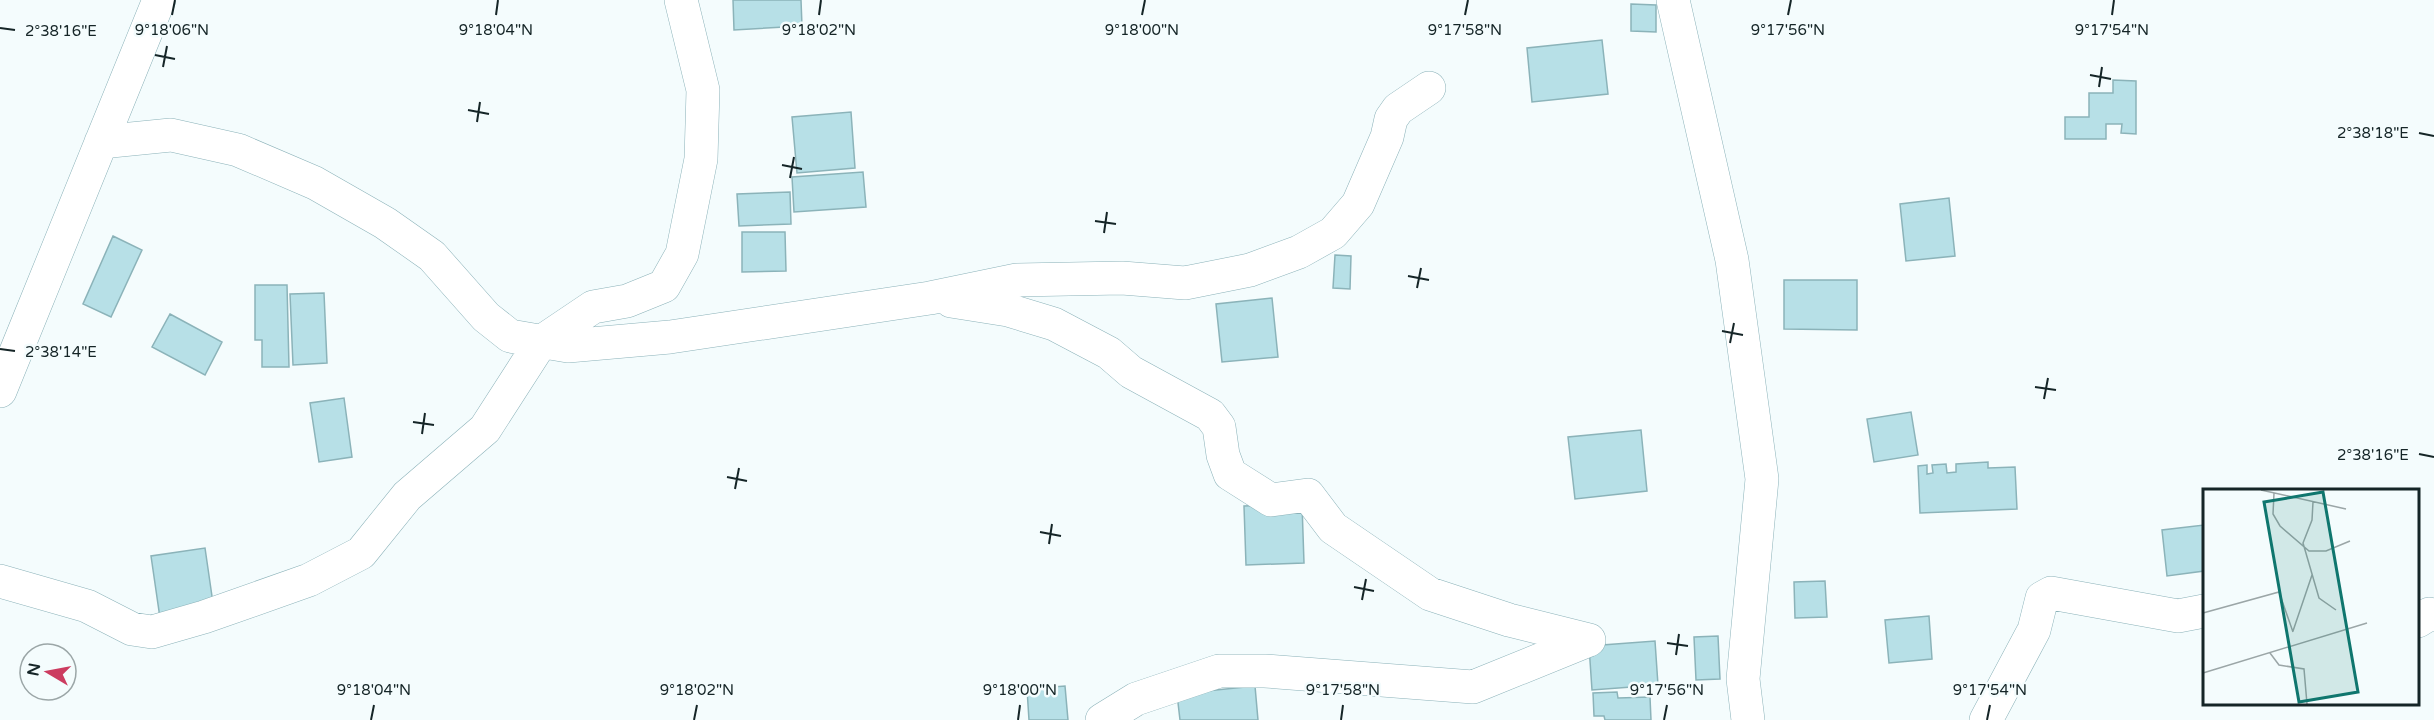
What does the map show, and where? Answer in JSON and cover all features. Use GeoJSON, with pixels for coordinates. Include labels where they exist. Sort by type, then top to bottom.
{"type":"FeatureCollection","features":[{"type":"Feature","properties":{"kind":"street"},"geometry":{"type":"LineString","coordinates":[[0,391],[8,345],[101,142],[159,0]]}},
{"type":"Feature","properties":{"kind":"street"},"geometry":{"type":"LineString","coordinates":[[0,581],[87,606],[132,629],[152,632],[204,617],[309,580],[361,553],[407,496],[485,429],[541,342],[592,307],[627,301],[664,286],[682,254],[700,159],[703,90],[681,0]]}},
{"type":"Feature","properties":{"kind":"street"},"geometry":{"type":"LineString","coordinates":[[1672,0],[1732,260],[1762,479],[1743,679],[1748,720]]}},
{"type":"Feature","properties":{"kind":"street"},"geometry":{"type":"LineString","coordinates":[[101,142],[171,135],[238,150],[315,183],[385,223],[432,256],[486,317],[510,336],[568,346],[670,338],[930,298],[1017,280],[1122,278],[1185,283],[1250,270],[1299,252],[1333,233],[1358,204],[1387,137],[1391,118],[1398,109],[1429,88]]}},
{"type":"Feature","properties":{"kind":"street"},"geometry":{"type":"LineString","coordinates":[[930,298],[1008,310],[1063,328],[1109,353],[1131,372],[1210,415],[1219,427],[1223,455],[1230,474],[1271,500],[1308,495],[1333,528],[1430,594],[1509,620],[1588,640],[1473,687],[1265,671],[1220,671],[1136,699],[1102,720]]}},
{"type":"Feature","properties":{"kind":"street"},"geometry":{"type":"LineString","coordinates":[[1986,720],[2034,630],[2042,598],[2051,593],[2178,616],[2203,611]]}},
{"type":"Feature","properties":{"kind":"street"},"geometry":{"type":"LineString","coordinates":[[2419,620],[2428,614],[2434,615]]}},
{"type":"Feature","properties":{"kind":"building"},"geometry":{"type":"Polygon","coordinates":[[[733,0],[801,0],[802,26],[734,30],[733,0]]]}},
{"type":"Feature","properties":{"kind":"building"},"geometry":{"type":"Polygon","coordinates":[[[1631,4],[1656,5],[1656,32],[1631,31],[1631,4]]]}},
{"type":"Feature","properties":{"kind":"building"},"geometry":{"type":"Polygon","coordinates":[[[1602,40],[1608,94],[1532,102],[1527,48],[1602,40]]]}},
{"type":"Feature","properties":{"kind":"building"},"geometry":{"type":"Polygon","coordinates":[[[2113,80],[2136,81],[2136,134],[2121,133],[2122,124],[2106,124],[2106,139],[2065,139],[2065,117],[2089,117],[2089,93],[2113,93],[2113,80]]]}},
{"type":"Feature","properties":{"kind":"building"},"geometry":{"type":"Polygon","coordinates":[[[851,112],[855,168],[797,173],[792,117],[851,112]]]}},
{"type":"Feature","properties":{"kind":"building"},"geometry":{"type":"Polygon","coordinates":[[[863,172],[866,207],[794,212],[792,177],[863,172]]]}},
{"type":"Feature","properties":{"kind":"building"},"geometry":{"type":"Polygon","coordinates":[[[790,192],[791,224],[739,226],[737,194],[790,192]]]}},
{"type":"Feature","properties":{"kind":"building"},"geometry":{"type":"Polygon","coordinates":[[[1949,198],[1955,256],[1906,261],[1900,204],[1949,198]]]}},
{"type":"Feature","properties":{"kind":"building"},"geometry":{"type":"Polygon","coordinates":[[[742,232],[785,232],[786,271],[742,272],[742,232]]]}},
{"type":"Feature","properties":{"kind":"building"},"geometry":{"type":"Polygon","coordinates":[[[113,236],[142,250],[111,317],[83,304],[113,236]]]}},
{"type":"Feature","properties":{"kind":"building"},"geometry":{"type":"Polygon","coordinates":[[[1335,255],[1351,256],[1350,289],[1333,288],[1335,255]]]}},
{"type":"Feature","properties":{"kind":"building"},"geometry":{"type":"Polygon","coordinates":[[[1784,280],[1857,280],[1857,330],[1784,329],[1784,280]]]}},
{"type":"Feature","properties":{"kind":"building"},"geometry":{"type":"Polygon","coordinates":[[[255,285],[287,285],[289,367],[262,367],[262,340],[255,340],[255,285]]]}},
{"type":"Feature","properties":{"kind":"building"},"geometry":{"type":"Polygon","coordinates":[[[324,293],[327,363],[293,365],[290,294],[324,293]]]}},
{"type":"Feature","properties":{"kind":"building"},"geometry":{"type":"Polygon","coordinates":[[[1272,298],[1278,357],[1222,362],[1216,304],[1272,298]]]}},
{"type":"Feature","properties":{"kind":"building"},"geometry":{"type":"Polygon","coordinates":[[[170,314],[222,342],[205,375],[152,347],[170,314]]]}},
{"type":"Feature","properties":{"kind":"building"},"geometry":{"type":"Polygon","coordinates":[[[344,398],[352,457],[319,462],[310,403],[344,398]]]}},
{"type":"Feature","properties":{"kind":"building"},"geometry":{"type":"Polygon","coordinates":[[[1911,412],[1918,455],[1874,462],[1867,419],[1911,412]]]}},
{"type":"Feature","properties":{"kind":"building"},"geometry":{"type":"Polygon","coordinates":[[[1641,430],[1647,491],[1575,499],[1568,437],[1641,430]]]}},
{"type":"Feature","properties":{"kind":"building"},"geometry":{"type":"Polygon","coordinates":[[[1988,462],[1988,468],[2015,467],[2017,509],[1920,513],[1918,466],[1927,465],[1927,474],[1933,473],[1932,465],[1946,464],[1947,473],[1956,472],[1956,464],[1988,462]]]}},
{"type":"Feature","properties":{"kind":"building"},"geometry":{"type":"Polygon","coordinates":[[[1302,504],[1304,563],[1246,565],[1244,506],[1302,504]]]}},
{"type":"Feature","properties":{"kind":"building"},"geometry":{"type":"Polygon","coordinates":[[[2203,525],[2203,571],[2167,576],[2162,530],[2203,525]]]}},
{"type":"Feature","properties":{"kind":"building"},"geometry":{"type":"Polygon","coordinates":[[[205,548],[214,610],[160,618],[151,556],[205,548]]]}},
{"type":"Feature","properties":{"kind":"building"},"geometry":{"type":"Polygon","coordinates":[[[1825,581],[1827,617],[1795,618],[1794,582],[1825,581]]]}},
{"type":"Feature","properties":{"kind":"building"},"geometry":{"type":"Polygon","coordinates":[[[1929,616],[1932,659],[1889,663],[1885,620],[1929,616]]]}},
{"type":"Feature","properties":{"kind":"building"},"geometry":{"type":"Polygon","coordinates":[[[1718,636],[1720,679],[1696,680],[1694,637],[1718,636]]]}},
{"type":"Feature","properties":{"kind":"building"},"geometry":{"type":"Polygon","coordinates":[[[1655,641],[1658,685],[1592,690],[1589,646],[1655,641]]]}},
{"type":"Feature","properties":{"kind":"building"},"geometry":{"type":"Polygon","coordinates":[[[1065,686],[1068,720],[1029,720],[1027,689],[1065,686]]]}},
{"type":"Feature","properties":{"kind":"building"},"geometry":{"type":"Polygon","coordinates":[[[1255,686],[1258,720],[1180,720],[1177,694],[1255,686]]]}},
{"type":"Feature","properties":{"kind":"building"},"geometry":{"type":"Polygon","coordinates":[[[1617,692],[1618,698],[1650,697],[1651,720],[1605,720],[1604,716],[1594,716],[1593,693],[1617,692]]]}}]}
